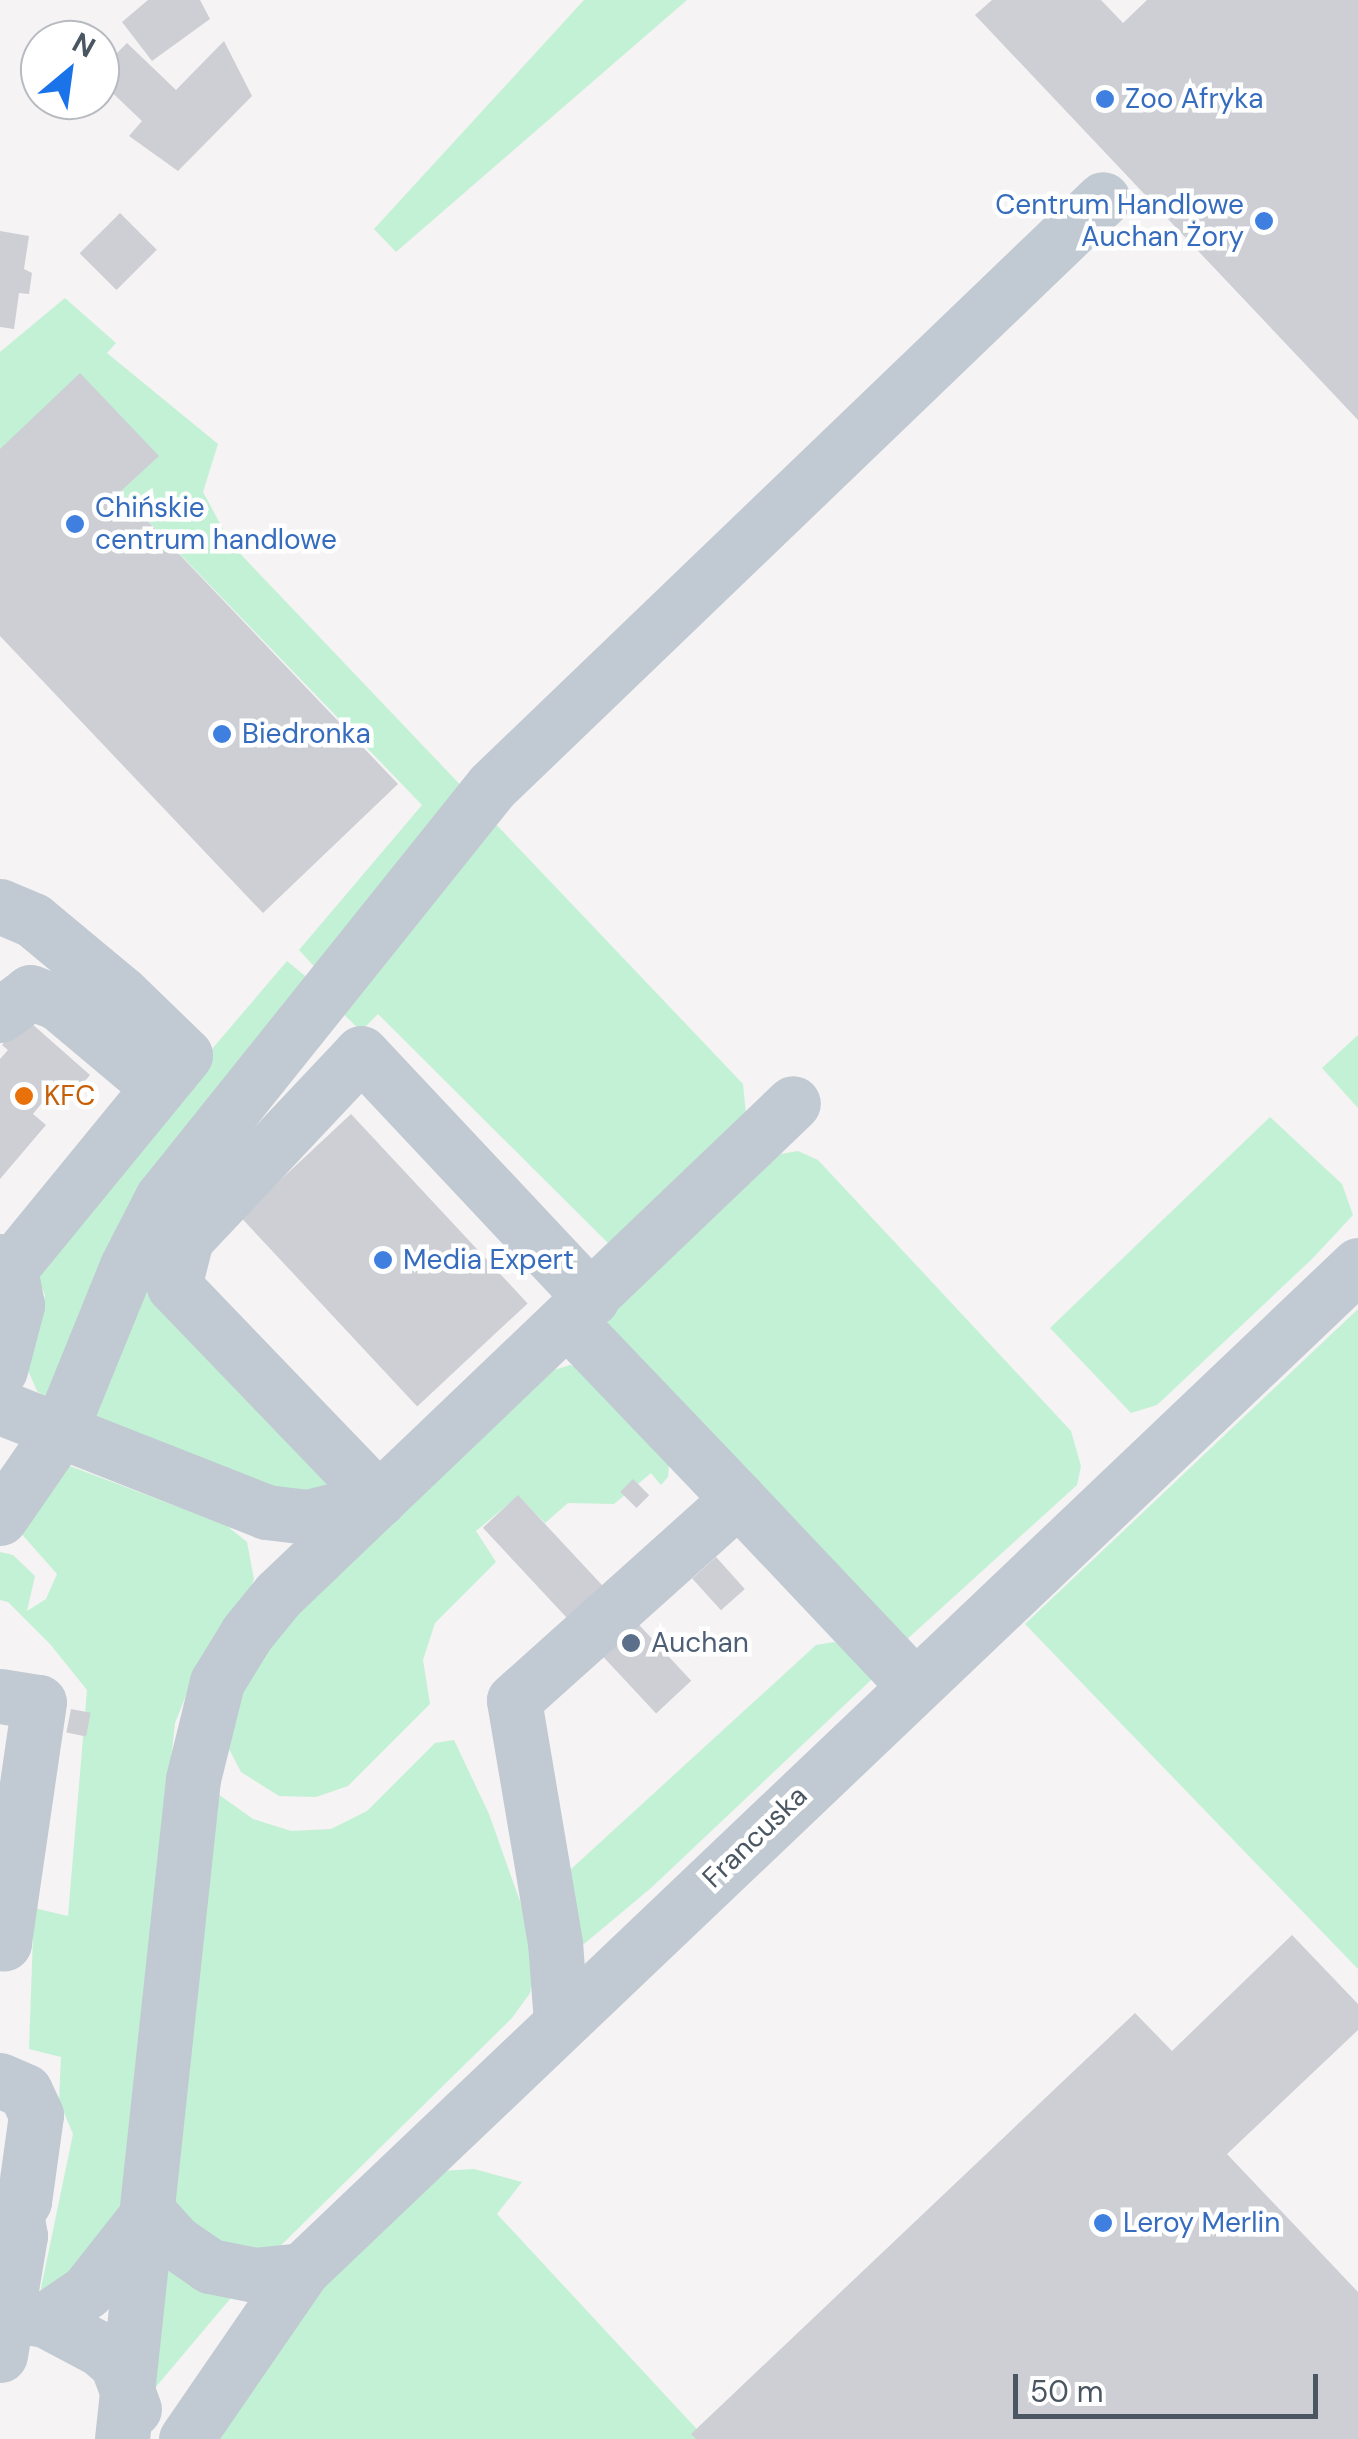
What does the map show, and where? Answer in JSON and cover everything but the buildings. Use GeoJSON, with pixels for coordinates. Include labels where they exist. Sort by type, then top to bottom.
{"type":"FeatureCollection","features":[{"type":"Feature","properties":{"kind":"street"},"geometry":{"type":"LineString","coordinates":[[0,1518],[60,1431],[127,1266],[162,1198],[492,786],[1103,199]]}},
{"type":"Feature","properties":{"kind":"street"},"geometry":{"type":"LineString","coordinates":[[0,906],[33,920],[121,993],[184,1055],[5,1265],[16,1305],[0,1370]]}},
{"type":"Feature","properties":{"kind":"street"},"geometry":{"type":"LineString","coordinates":[[0,1014],[30,992],[58,1003],[158,1087]]}},
{"type":"Feature","properties":{"kind":"street"},"geometry":{"type":"LineString","coordinates":[[379,1500],[174,1286],[186,1239],[361,1053],[738,1499],[914,1685]]}},
{"type":"Feature","properties":{"kind":"street"},"geometry":{"type":"LineString","coordinates":[[126,2413],[197,1749],[217,1682],[232,1654],[278,1595],[793,1103]]}},
{"type":"Feature","properties":{"kind":"street","name":"Francuska"},"geometry":{"type":"LineString","coordinates":[[186,2439],[302,2270],[1358,1265]]}},
{"type":"Feature","properties":{"kind":"street"},"geometry":{"type":"LineString","coordinates":[[0,1406],[266,1512],[308,1517],[379,1500]]}},
{"type":"Feature","properties":{"kind":"street"},"geometry":{"type":"LineString","coordinates":[[561,2022],[555,1942],[514,1700],[738,1499]]}},
{"type":"Feature","properties":{"kind":"street"},"geometry":{"type":"LineString","coordinates":[[266,1512],[282,1534],[286,1563],[278,1595]]}},
{"type":"Feature","properties":{"kind":"street"},"geometry":{"type":"LineString","coordinates":[[0,1696],[39,1702],[10,1827],[1,1951]]}},
{"type":"Feature","properties":{"kind":"street"},"geometry":{"type":"LineString","coordinates":[[0,2080],[26,2091],[36,2116],[28,2186],[8,2216],[20,2236],[13,2325]]}},
{"type":"Feature","properties":{"kind":"street"},"geometry":{"type":"LineString","coordinates":[[149,2213],[174,2241],[210,2266],[255,2275],[302,2270]]}},
{"type":"Feature","properties":{"kind":"street"},"geometry":{"type":"LineString","coordinates":[[13,2325],[86,2291],[149,2213]]}},
{"type":"Feature","properties":{"kind":"street"},"geometry":{"type":"LineString","coordinates":[[13,2325],[100,2349],[117,2364],[126,2413],[146,2439]]}},
{"type":"Feature","properties":{"kind":"green space"},"geometry":{"type":"Polygon","coordinates":[[[584,0],[687,0],[396,252],[374,229],[584,0]]]}},
{"type":"Feature","properties":{"kind":"green space"},"geometry":{"type":"Polygon","coordinates":[[[65,298],[116,343],[107,353],[218,444],[203,492],[231,544],[469,794],[321,974],[299,950],[422,805],[120,492],[158,456],[0,451],[0,352],[65,298]]]}},
{"type":"Feature","properties":{"kind":"green space"},"geometry":{"type":"Polygon","coordinates":[[[490,818],[743,1084],[746,1115],[611,1246],[378,1014],[361,1031],[336,1007],[490,818]]]}},
{"type":"Feature","properties":{"kind":"green space"},"geometry":{"type":"Polygon","coordinates":[[[287,961],[315,984],[56,1405],[37,1391],[27,1368],[45,1295],[36,1274],[45,1245],[287,961]]]}},
{"type":"Feature","properties":{"kind":"green space"},"geometry":{"type":"Polygon","coordinates":[[[1358,1035],[1358,1108],[1322,1068],[1358,1035]]]}},
{"type":"Feature","properties":{"kind":"green space"},"geometry":{"type":"Polygon","coordinates":[[[1270,1117],[1342,1184],[1353,1215],[1313,1258],[1157,1405],[1131,1413],[1050,1328],[1270,1117]]]}},
{"type":"Feature","properties":{"kind":"green space"},"geometry":{"type":"Polygon","coordinates":[[[798,1151],[818,1160],[1071,1431],[1081,1466],[1077,1485],[904,1642],[606,1333],[610,1305],[769,1156],[798,1151]]]}},
{"type":"Feature","properties":{"kind":"green space"},"geometry":{"type":"Polygon","coordinates":[[[144,1264],[336,1489],[306,1503],[89,1420],[144,1264]]]}},
{"type":"Feature","properties":{"kind":"green space"},"geometry":{"type":"Polygon","coordinates":[[[1358,1309],[1358,1969],[1025,1624],[1358,1309]]]}},
{"type":"Feature","properties":{"kind":"green space"},"geometry":{"type":"Polygon","coordinates":[[[570,1365],[590,1370],[670,1454],[668,1477],[661,1485],[651,1473],[614,1504],[568,1503],[545,1523],[518,1496],[476,1531],[496,1562],[435,1623],[423,1660],[430,1704],[348,1786],[316,1797],[279,1796],[241,1772],[229,1749],[225,1715],[261,1648],[554,1370],[570,1365]]]}},
{"type":"Feature","properties":{"kind":"green space"},"geometry":{"type":"Polygon","coordinates":[[[62,1463],[226,1525],[247,1542],[254,1579],[247,1599],[197,1668],[175,1723],[124,2205],[75,2269],[40,2293],[73,2134],[59,2101],[61,2057],[29,2049],[34,1908],[68,1916],[87,1690],[50,1644],[8,1602],[0,1600],[0,1552],[13,1555],[35,1576],[27,1611],[46,1599],[57,1574],[19,1531],[62,1463]]]}},
{"type":"Feature","properties":{"kind":"green space"},"geometry":{"type":"Polygon","coordinates":[[[834,1642],[853,1648],[866,1662],[871,1680],[651,1888],[578,1949],[570,1870],[816,1645],[834,1642]]]}},
{"type":"Feature","properties":{"kind":"green space"},"geometry":{"type":"Polygon","coordinates":[[[454,1740],[489,1814],[538,1952],[530,1993],[512,2018],[265,2261],[236,2263],[171,2203],[211,1789],[253,1819],[291,1831],[331,1829],[367,1811],[435,1743],[454,1740]]]}},
{"type":"Feature","properties":{"kind":"green space"},"geometry":{"type":"Polygon","coordinates":[[[474,2169],[522,2182],[497,2214],[706,2439],[215,2439],[312,2296],[441,2171],[474,2169]]]}},
{"type":"Feature","properties":{"kind":"green space"},"geometry":{"type":"Polygon","coordinates":[[[167,2265],[235,2293],[155,2388],[167,2265]]]}},
{"type":"Feature","properties":{"kind":"place","name":"Zoo Afryka"},"geometry":{"type":"Point","coordinates":[1105,99]}},
{"type":"Feature","properties":{"kind":"place","name":"Centrum Handlowe Auchan Żory"},"geometry":{"type":"Point","coordinates":[1264,221]}},
{"type":"Feature","properties":{"kind":"place","name":"Chińskie centrum handlowe"},"geometry":{"type":"Point","coordinates":[75,524]}},
{"type":"Feature","properties":{"kind":"place","name":"Biedronka"},"geometry":{"type":"Point","coordinates":[222,734]}},
{"type":"Feature","properties":{"kind":"place","name":"KFC"},"geometry":{"type":"Point","coordinates":[24,1096]}},
{"type":"Feature","properties":{"kind":"place","name":"Media Expert"},"geometry":{"type":"Point","coordinates":[383,1260]}},
{"type":"Feature","properties":{"kind":"place","name":"Auchan"},"geometry":{"type":"Point","coordinates":[631,1643]}},
{"type":"Feature","properties":{"kind":"place","name":"Leroy Merlin"},"geometry":{"type":"Point","coordinates":[1103,2223]}}]}
